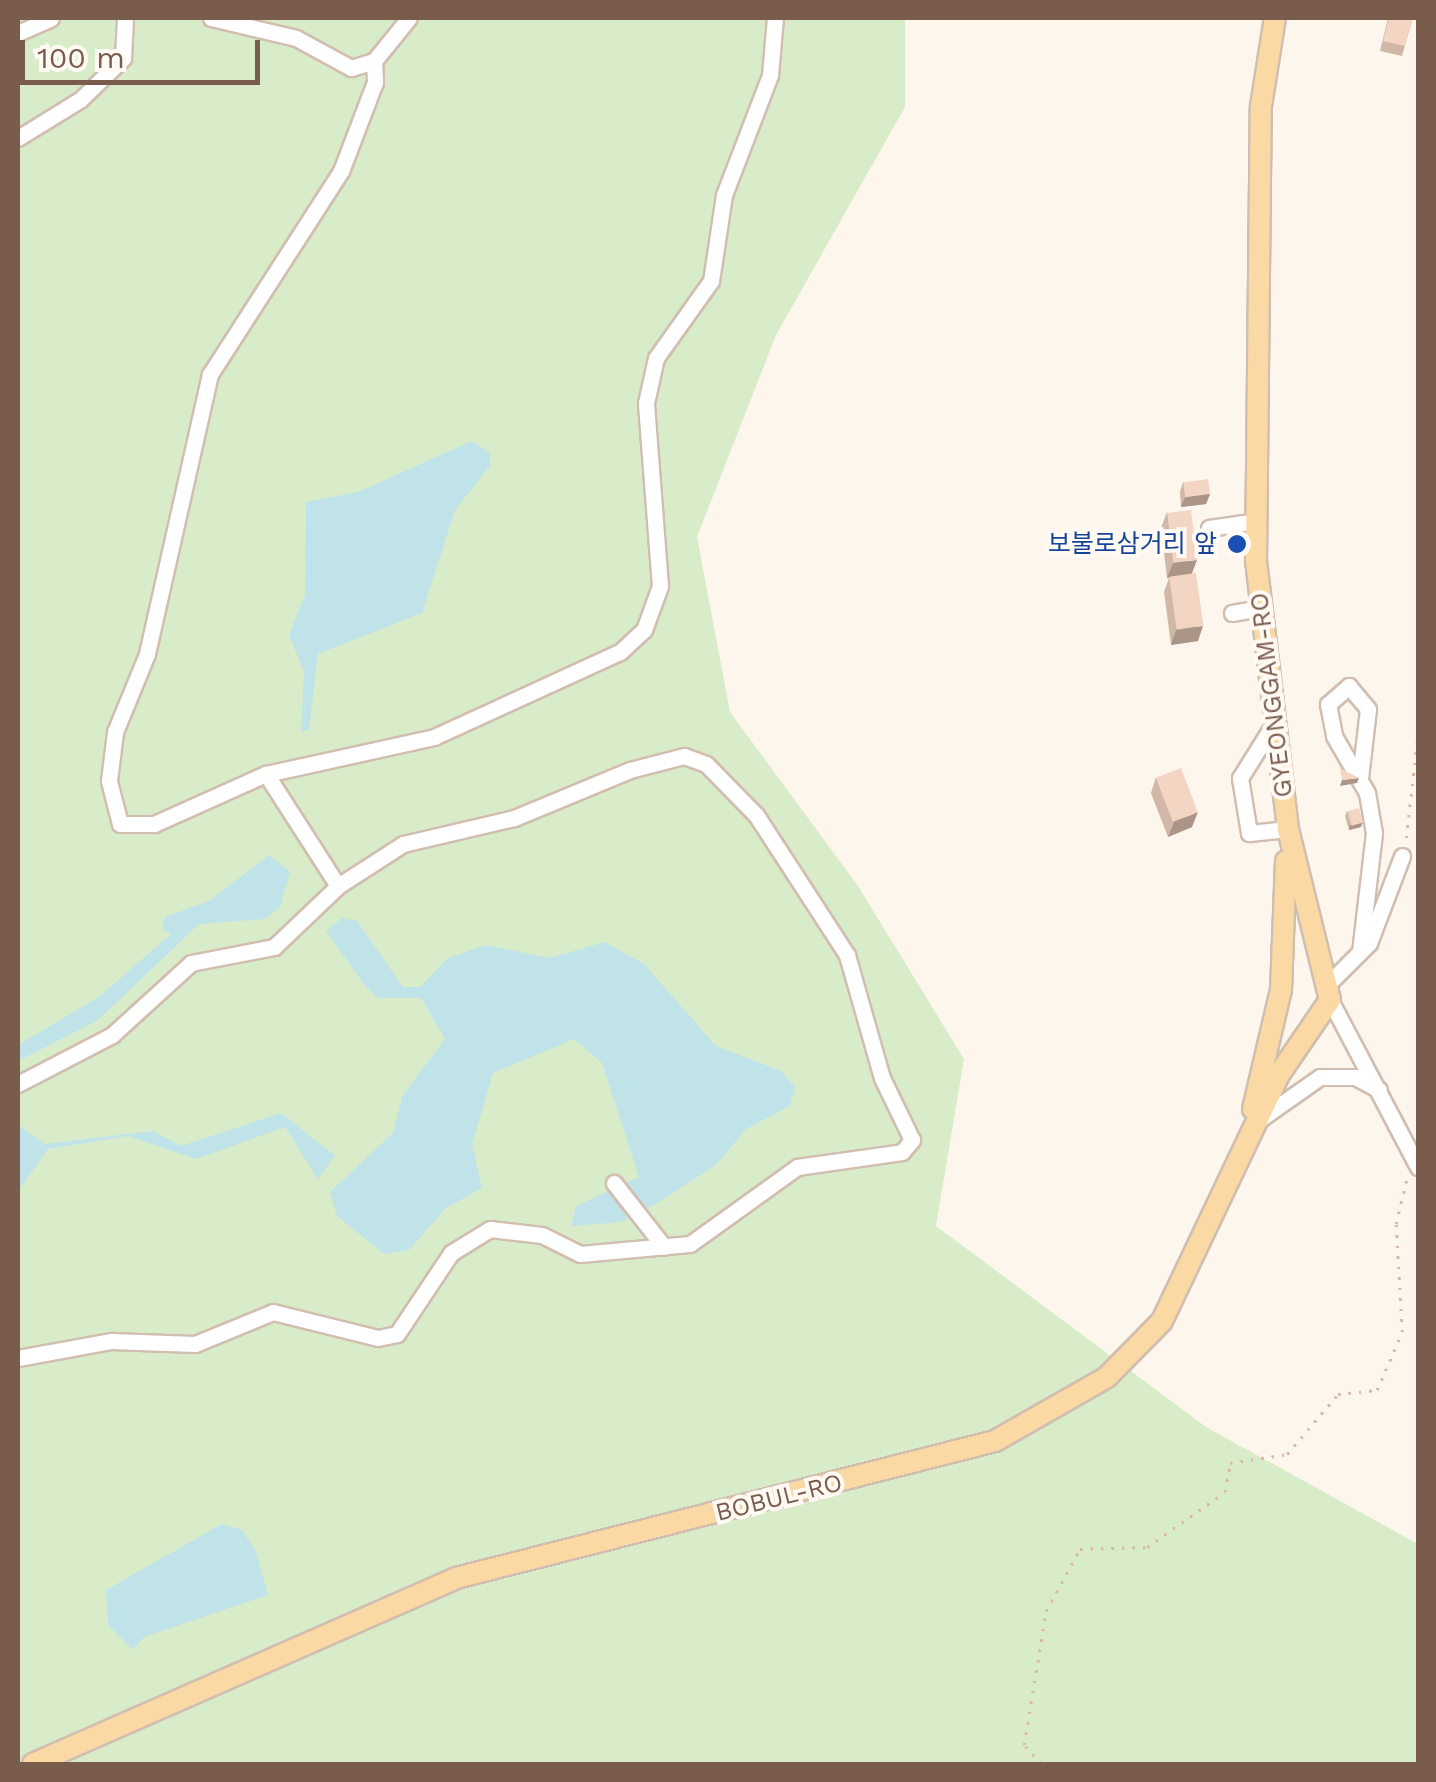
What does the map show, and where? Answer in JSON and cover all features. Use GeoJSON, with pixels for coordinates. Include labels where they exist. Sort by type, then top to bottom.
{"type":"FeatureCollection","features":[{"type":"Feature","properties":{"kind":"main road","name":"GYEONGGAM-RO"},"geometry":{"type":"LineString","coordinates":[[1275,18],[1261,106],[1257,521],[1261,608],[1288,829],[1328,993]]}},
{"type":"Feature","properties":{"kind":"main road"},"geometry":{"type":"LineString","coordinates":[[1242,1154],[1281,990],[1288,829]]}},
{"type":"Feature","properties":{"kind":"main road","name":"BOBUL-RO"},"geometry":{"type":"LineString","coordinates":[[33,1764],[456,1578],[1009,1434],[1107,1377],[1162,1321],[1256,1121],[1328,993]]}},
{"type":"Feature","properties":{"kind":"street"},"geometry":{"type":"LineString","coordinates":[[18,32],[51,18]]}},
{"type":"Feature","properties":{"kind":"street"},"geometry":{"type":"LineString","coordinates":[[18,138],[81,99],[123,58],[124,18]]}},
{"type":"Feature","properties":{"kind":"street"},"geometry":{"type":"LineString","coordinates":[[211,18],[296,38],[351,68],[374,61],[409,18]]}},
{"type":"Feature","properties":{"kind":"street"},"geometry":{"type":"LineString","coordinates":[[374,61],[370,113],[340,171],[210,374],[109,781],[120,824],[154,824],[266,774],[434,737],[620,652],[644,630],[660,586],[646,402],[656,358],[711,281],[724,195],[770,75],[775,18]]}},
{"type":"Feature","properties":{"kind":"street"},"geometry":{"type":"LineString","coordinates":[[1209,528],[1257,521]]}},
{"type":"Feature","properties":{"kind":"street"},"geometry":{"type":"LineString","coordinates":[[1232,613],[1261,608]]}},
{"type":"Feature","properties":{"kind":"street"},"geometry":{"type":"LineString","coordinates":[[1360,778],[1368,710],[1349,686],[1328,704],[1330,720],[1360,778],[1374,833],[1360,952]]}},
{"type":"Feature","properties":{"kind":"street"},"geometry":{"type":"LineString","coordinates":[[1275,722],[1240,778],[1249,833],[1288,829]]}},
{"type":"Feature","properties":{"kind":"street"},"geometry":{"type":"LineString","coordinates":[[18,1084],[112,1034],[191,962],[274,947],[338,886],[402,844],[514,818],[684,756],[706,764],[756,815],[846,955],[882,1078],[912,1140],[902,1152],[797,1167],[736,1206],[711,1236],[664,1247],[580,1254],[542,1234],[490,1229],[450,1253],[396,1334],[378,1338],[273,1312],[195,1344],[112,1341],[18,1358]]}},
{"type":"Feature","properties":{"kind":"street"},"geometry":{"type":"LineString","coordinates":[[266,774],[338,886]]}},
{"type":"Feature","properties":{"kind":"street"},"geometry":{"type":"LineString","coordinates":[[1328,993],[1360,952],[1402,856]]}},
{"type":"Feature","properties":{"kind":"street","name":"GYEONGGAM-RO"},"geometry":{"type":"LineString","coordinates":[[1328,993],[1416,1162]]}},
{"type":"Feature","properties":{"kind":"street"},"geometry":{"type":"LineString","coordinates":[[1256,1121],[1320,1077],[1355,1077],[1380,1091]]}},
{"type":"Feature","properties":{"kind":"street"},"geometry":{"type":"LineString","coordinates":[[614,1182],[664,1247]]}},
{"type":"Feature","properties":{"kind":"path"},"geometry":{"type":"LineString","coordinates":[[1402,856],[1418,736]]}},
{"type":"Feature","properties":{"kind":"path"},"geometry":{"type":"LineString","coordinates":[[1041,1764],[1024,1745],[1046,1611],[1080,1549],[1147,1547],[1225,1492],[1230,1463],[1288,1454],[1338,1394],[1377,1390],[1402,1332],[1396,1224],[1416,1162]]}},
{"type":"Feature","properties":{"kind":"green space"},"geometry":{"type":"Polygon","coordinates":[[[18,18],[905,18],[905,107],[776,335],[697,537],[730,712],[858,886],[964,1059],[936,1226],[1206,1427],[1418,1544],[1418,1764],[18,1764],[18,18]]]}},
{"type":"Feature","properties":{"kind":"water"},"geometry":{"type":"Polygon","coordinates":[[[472,441],[490,453],[490,466],[455,510],[422,613],[318,654],[309,729],[301,732],[304,672],[289,635],[305,595],[306,502],[358,492],[472,441]]]}},
{"type":"Feature","properties":{"kind":"water"},"geometry":{"type":"Polygon","coordinates":[[[269,855],[290,872],[280,907],[265,919],[199,924],[97,1021],[18,1061],[18,1045],[99,997],[171,934],[162,929],[165,917],[209,901],[269,855]]]}},
{"type":"Feature","properties":{"kind":"water"},"geometry":{"type":"Polygon","coordinates":[[[342,918],[357,921],[403,987],[420,987],[448,958],[486,945],[550,958],[605,942],[644,964],[716,1046],[781,1071],[795,1087],[790,1106],[746,1129],[716,1165],[662,1200],[621,1222],[571,1226],[576,1206],[639,1177],[602,1063],[574,1039],[493,1073],[472,1145],[482,1188],[446,1208],[409,1250],[384,1254],[337,1216],[330,1192],[393,1133],[403,1095],[445,1039],[421,998],[378,998],[365,986],[326,931],[342,918]]]}},
{"type":"Feature","properties":{"kind":"water"},"geometry":{"type":"Polygon","coordinates":[[[281,1113],[335,1156],[318,1179],[285,1127],[196,1159],[128,1136],[48,1149],[18,1191],[18,1124],[44,1144],[153,1131],[181,1146],[281,1113]]]}},
{"type":"Feature","properties":{"kind":"water"},"geometry":{"type":"Polygon","coordinates":[[[222,1524],[242,1530],[256,1552],[268,1595],[144,1637],[133,1650],[108,1625],[106,1590],[222,1524]]]}},
{"type":"Feature","properties":{"kind":"building"},"geometry":{"type":"Polygon","coordinates":[[[1389,18],[1413,18],[1405,46],[1383,41],[1389,18]]]}},
{"type":"Feature","properties":{"kind":"building"},"geometry":{"type":"Polygon","coordinates":[[[1208,479],[1210,494],[1185,497],[1183,482],[1208,479]]]}},
{"type":"Feature","properties":{"kind":"building"},"geometry":{"type":"Polygon","coordinates":[[[1191,510],[1197,560],[1173,563],[1167,513],[1191,510]]]}},
{"type":"Feature","properties":{"kind":"building"},"geometry":{"type":"Polygon","coordinates":[[[1196,573],[1203,625],[1177,629],[1169,577],[1196,573]]]}},
{"type":"Feature","properties":{"kind":"building"},"geometry":{"type":"Polygon","coordinates":[[[1181,768],[1198,812],[1173,822],[1156,778],[1181,768]]]}},
{"type":"Feature","properties":{"kind":"building"},"geometry":{"type":"Polygon","coordinates":[[[1340,768],[1359,778],[1342,780],[1340,768]]]}},
{"type":"Feature","properties":{"kind":"building"},"geometry":{"type":"Polygon","coordinates":[[[1359,808],[1363,822],[1352,826],[1347,811],[1359,808]]]}},
{"type":"Feature","properties":{"kind":"place","name":"보불로삼거리 앞"},"geometry":{"type":"Point","coordinates":[1237,544]}}]}
